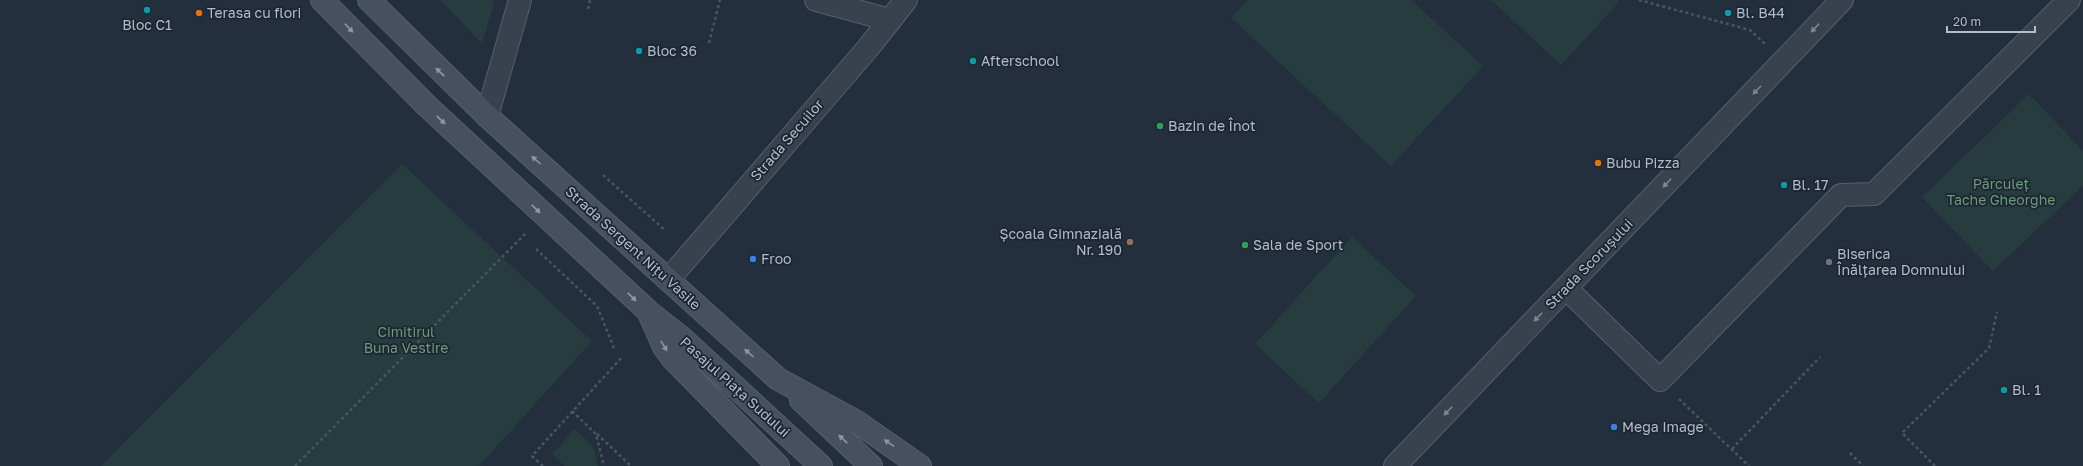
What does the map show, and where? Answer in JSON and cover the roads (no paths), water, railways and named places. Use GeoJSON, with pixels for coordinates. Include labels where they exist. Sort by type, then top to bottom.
{"type":"FeatureCollection","features":[{"type":"Feature","properties":{"kind":"main road"},"geometry":{"type":"LineString","coordinates":[[322,0],[400,80],[543,215],[648,311],[664,347],[672,358],[778,466]]}},
{"type":"Feature","properties":{"kind":"main road","name":"Strada Sergent Nițu Vasile"},"geometry":{"type":"LineString","coordinates":[[368,0],[487,116],[778,379],[857,422],[920,466]]}},
{"type":"Feature","properties":{"kind":"main road","name":"Pasajul Piața Sudului"},"geometry":{"type":"LineString","coordinates":[[648,311],[683,339],[821,466]]}},
{"type":"Feature","properties":{"kind":"main road"},"geometry":{"type":"LineString","coordinates":[[778,379],[871,466]]}},
{"type":"Feature","properties":{"kind":"street"},"geometry":{"type":"LineString","coordinates":[[487,116],[520,0]]}},
{"type":"Feature","properties":{"kind":"street"},"geometry":{"type":"LineString","coordinates":[[816,0],[890,20]]}},
{"type":"Feature","properties":{"kind":"street","name":"Strada Secuilor"},"geometry":{"type":"LineString","coordinates":[[668,280],[868,48],[906,0]]}},
{"type":"Feature","properties":{"kind":"street","name":"Strada Scorușului"},"geometry":{"type":"LineString","coordinates":[[1395,466],[1842,0]]}},
{"type":"Feature","properties":{"kind":"street"},"geometry":{"type":"LineString","coordinates":[[1566,288],[1660,380],[1841,195],[1874,194],[2069,0]]}},
{"type":"Feature","properties":{"kind":"place","name":"Bloc C1"},"geometry":{"type":"Point","coordinates":[147,10]}},
{"type":"Feature","properties":{"kind":"place","name":"Terasa cu flori"},"geometry":{"type":"Point","coordinates":[199,13]}},
{"type":"Feature","properties":{"kind":"place","name":"Bl. B44"},"geometry":{"type":"Point","coordinates":[1728,13]}},
{"type":"Feature","properties":{"kind":"place","name":"Bloc 36"},"geometry":{"type":"Point","coordinates":[639,51]}},
{"type":"Feature","properties":{"kind":"place","name":"Afterschool"},"geometry":{"type":"Point","coordinates":[973,61]}},
{"type":"Feature","properties":{"kind":"place","name":"Bazin de Înot"},"geometry":{"type":"Point","coordinates":[1160,126]}},
{"type":"Feature","properties":{"kind":"place","name":"Bubu Pizza"},"geometry":{"type":"Point","coordinates":[1598,163]}},
{"type":"Feature","properties":{"kind":"place","name":"Bl. 17"},"geometry":{"type":"Point","coordinates":[1784,185]}},
{"type":"Feature","properties":{"kind":"place","name":"Școala Gimnazială Nr. 190"},"geometry":{"type":"Point","coordinates":[1130,242]}},
{"type":"Feature","properties":{"kind":"place","name":"Sala de Sport"},"geometry":{"type":"Point","coordinates":[1245,245]}},
{"type":"Feature","properties":{"kind":"place","name":"Froo"},"geometry":{"type":"Point","coordinates":[753,259]}},
{"type":"Feature","properties":{"kind":"place","name":"Biserica Înălțarea Domnului"},"geometry":{"type":"Point","coordinates":[1829,262]}},
{"type":"Feature","properties":{"kind":"place","name":"Bl. 1"},"geometry":{"type":"Point","coordinates":[2004,390]}},
{"type":"Feature","properties":{"kind":"place","name":"Mega Image"},"geometry":{"type":"Point","coordinates":[1614,427]}},
{"type":"Feature","properties":{"kind":"park label","name":"Părculeț Tache Gheorghe"},"geometry":{"type":"Point","coordinates":[2001,192]}},
{"type":"Feature","properties":{"kind":"park label","name":"Cimitirul Buna Vestire"},"geometry":{"type":"Point","coordinates":[406,340]}}]}
